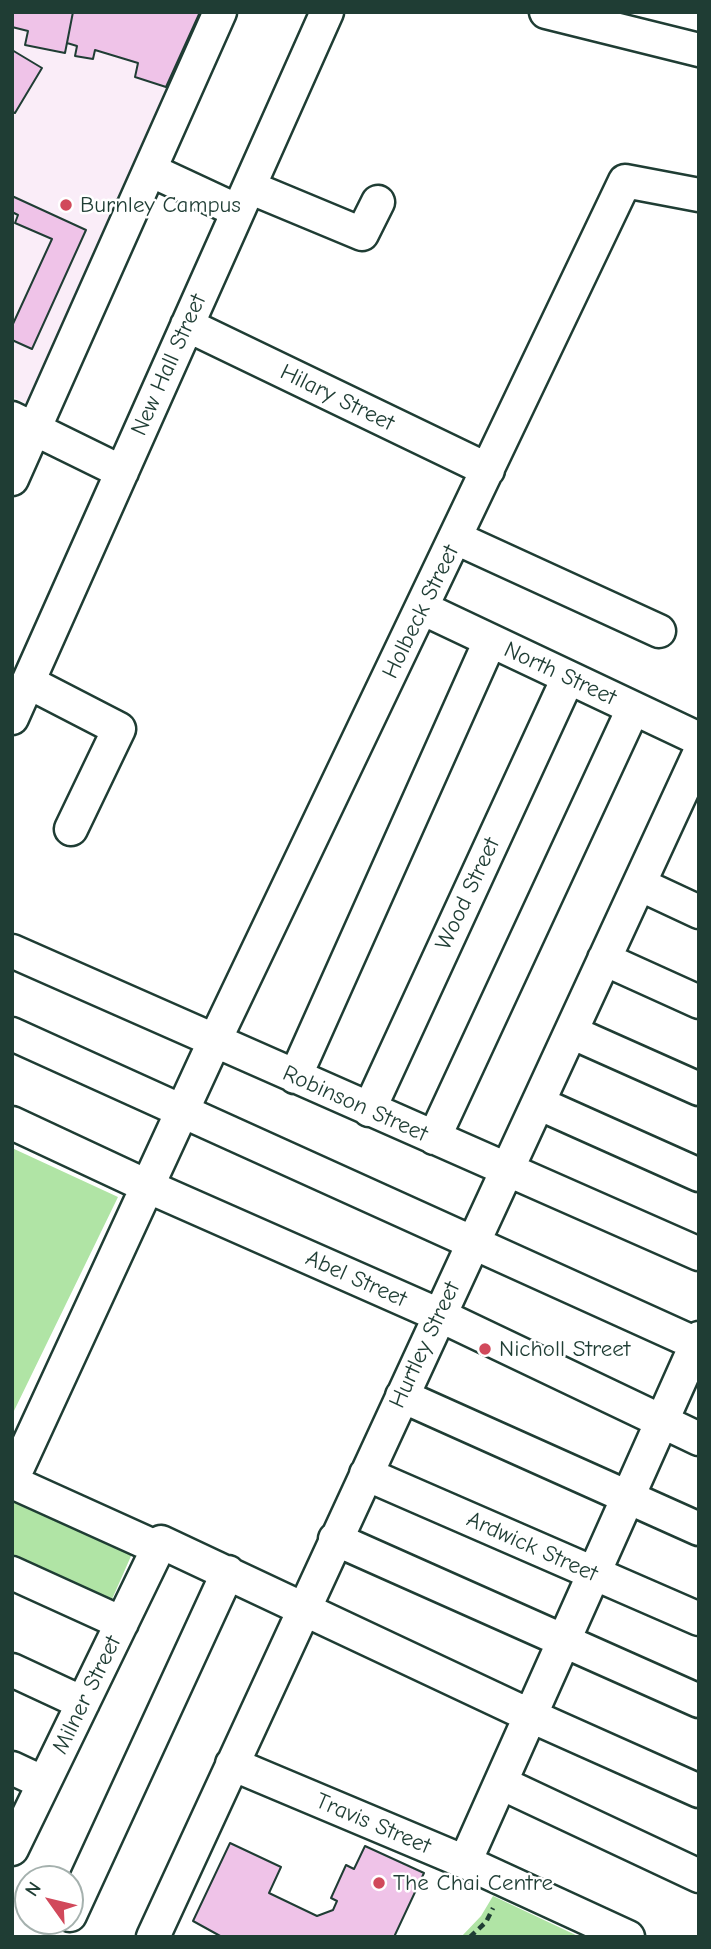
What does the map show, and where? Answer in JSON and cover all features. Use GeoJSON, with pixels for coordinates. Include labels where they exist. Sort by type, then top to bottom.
{"type":"FeatureCollection","features":[{"type":"Feature","properties":{"kind":"street"},"geometry":{"type":"LineString","coordinates":[[12,479],[24,423],[149,170],[220,12]]}},
{"type":"Feature","properties":{"kind":"street","name":"New Hall Street"},"geometry":{"type":"LineString","coordinates":[[12,718],[327,12]]}},
{"type":"Feature","properties":{"kind":"street"},"geometry":{"type":"LineString","coordinates":[[546,12],[699,50]]}},
{"type":"Feature","properties":{"kind":"street"},"geometry":{"type":"LineString","coordinates":[[149,170],[243,199],[358,244],[379,202]]}},
{"type":"Feature","properties":{"kind":"street","name":"Holbeck Street"},"geometry":{"type":"LineString","coordinates":[[12,1481],[214,1042],[625,181],[699,195]]}},
{"type":"Feature","properties":{"kind":"street","name":"Hilary Street"},"geometry":{"type":"LineString","coordinates":[[187,325],[488,470]]}},
{"type":"Feature","properties":{"kind":"street"},"geometry":{"type":"LineString","coordinates":[[24,423],[122,472]]}},
{"type":"Feature","properties":{"kind":"street"},"geometry":{"type":"LineString","coordinates":[[456,538],[659,631]]}},
{"type":"Feature","properties":{"kind":"street","name":"North Street"},"geometry":{"type":"LineString","coordinates":[[422,608],[699,739]]}},
{"type":"Feature","properties":{"kind":"street"},"geometry":{"type":"LineString","coordinates":[[295,1077],[490,641]]}},
{"type":"Feature","properties":{"kind":"street","name":"Wood Street"},"geometry":{"type":"LineString","coordinates":[[369,1110],[568,678]]}},
{"type":"Feature","properties":{"kind":"street"},"geometry":{"type":"LineString","coordinates":[[28,682],[119,729],[71,829]]}},
{"type":"Feature","properties":{"kind":"street"},"geometry":{"type":"LineString","coordinates":[[434,1138],[633,709]]}},
{"type":"Feature","properties":{"kind":"street","name":"Hurtley Street"},"geometry":{"type":"LineString","coordinates":[[153,1937],[699,754]]}},
{"type":"Feature","properties":{"kind":"street"},"geometry":{"type":"LineString","coordinates":[[639,884],[699,912]]}},
{"type":"Feature","properties":{"kind":"street","name":"Robinson Street"},"geometry":{"type":"LineString","coordinates":[[12,951],[699,1254]]}},
{"type":"Feature","properties":{"kind":"street"},"geometry":{"type":"LineString","coordinates":[[604,959],[699,1002]]}},
{"type":"Feature","properties":{"kind":"street"},"geometry":{"type":"LineString","coordinates":[[571,1032],[699,1089]]}},
{"type":"Feature","properties":{"kind":"street"},"geometry":{"type":"LineString","coordinates":[[12,1034],[698,1342],[465,1863]]}},
{"type":"Feature","properties":{"kind":"street"},"geometry":{"type":"LineString","coordinates":[[537,1102],[699,1175]]}},
{"type":"Feature","properties":{"kind":"street","name":"Abel Street"},"geometry":{"type":"LineString","coordinates":[[12,1122],[149,1187],[439,1315],[699,1439]]}},
{"type":"Feature","properties":{"kind":"street"},"geometry":{"type":"LineString","coordinates":[[401,1396],[699,1529]]}},
{"type":"Feature","properties":{"kind":"street","name":"Ardwick Street"},"geometry":{"type":"LineString","coordinates":[[366,1474],[699,1619]]}},
{"type":"Feature","properties":{"kind":"street"},"geometry":{"type":"LineString","coordinates":[[12,1481],[228,1572],[531,1716],[699,1791]]}},
{"type":"Feature","properties":{"kind":"street"},"geometry":{"type":"LineString","coordinates":[[335,1539],[699,1701]]}},
{"type":"Feature","properties":{"kind":"street","name":"Milner Street"},"geometry":{"type":"LineString","coordinates":[[12,1849],[160,1545]]}},
{"type":"Feature","properties":{"kind":"street"},"geometry":{"type":"LineString","coordinates":[[84,1885],[228,1572]]}},
{"type":"Feature","properties":{"kind":"street"},"geometry":{"type":"LineString","coordinates":[[12,1573],[122,1623]]}},
{"type":"Feature","properties":{"kind":"street"},"geometry":{"type":"LineString","coordinates":[[12,1670],[83,1703]]}},
{"type":"Feature","properties":{"kind":"street","name":"Travis Street"},"geometry":{"type":"LineString","coordinates":[[232,1765],[465,1863],[628,1937]]}},
{"type":"Feature","properties":{"kind":"street"},"geometry":{"type":"LineString","coordinates":[[12,1768],[44,1783]]}},
{"type":"Feature","properties":{"kind":"street"},"geometry":{"type":"LineString","coordinates":[[501,1783],[699,1876]]}},
{"type":"Feature","properties":{"kind":"path"},"geometry":{"type":"LineString","coordinates":[[470,1937],[486,1922],[506,1881]]}},
{"type":"Feature","properties":{"kind":"shaded area","name":"Burnley Campus"},"geometry":{"type":"Polygon","coordinates":[[[12,12],[209,12],[29,405],[12,397],[12,12]]]}},
{"type":"Feature","properties":{"kind":"green space"},"geometry":{"type":"Polygon","coordinates":[[[12,1148],[118,1197],[12,1415],[12,1148]]]}},
{"type":"Feature","properties":{"kind":"green space"},"geometry":{"type":"Polygon","coordinates":[[[12,1491],[135,1547],[109,1606],[12,1561],[12,1491]]]}},
{"type":"Feature","properties":{"kind":"green space"},"geometry":{"type":"Polygon","coordinates":[[[493,1896],[580,1937],[461,1937],[481,1916],[493,1896]]]}},
{"type":"Feature","properties":{"kind":"building"},"geometry":{"type":"Polygon","coordinates":[[[12,12],[73,12],[65,53],[25,45],[28,31],[12,27],[12,12]]]}},
{"type":"Feature","properties":{"kind":"building"},"geometry":{"type":"Polygon","coordinates":[[[73,12],[200,12],[166,87],[135,77],[138,63],[95,50],[93,59],[75,56],[77,46],[67,43],[73,12]]]}},
{"type":"Feature","properties":{"kind":"building"},"geometry":{"type":"Polygon","coordinates":[[[12,50],[42,68],[15,113],[12,112],[12,50]]]}},
{"type":"Feature","properties":{"kind":"building"},"geometry":{"type":"Polygon","coordinates":[[[12,196],[86,230],[32,349],[12,340],[12,326],[52,239],[15,223],[18,215],[12,212],[12,196]]]}},
{"type":"Feature","properties":{"kind":"building","name":"The Chai Centre"},"geometry":{"type":"Polygon","coordinates":[[[230,1843],[281,1867],[269,1893],[317,1916],[333,1910],[337,1901],[331,1898],[346,1865],[354,1869],[365,1846],[424,1873],[394,1937],[222,1937],[193,1921],[230,1843]]]}},
{"type":"Feature","properties":{"kind":"place","name":"Burnley Campus"},"geometry":{"type":"Point","coordinates":[66,205]}},
{"type":"Feature","properties":{"kind":"place","name":"Nicholl Street"},"geometry":{"type":"Point","coordinates":[485,1349]}},
{"type":"Feature","properties":{"kind":"place","name":"The Chai Centre"},"geometry":{"type":"Point","coordinates":[379,1883]}}]}
